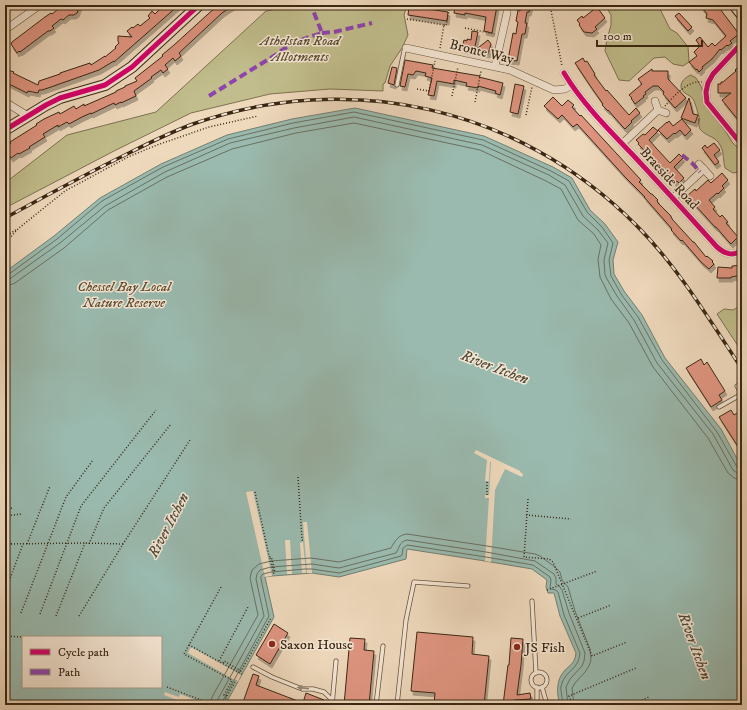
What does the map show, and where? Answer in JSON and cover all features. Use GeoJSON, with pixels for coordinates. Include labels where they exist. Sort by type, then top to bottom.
{"type":"FeatureCollection","features":[{"type":"Feature","properties":{"kind":"street"},"geometry":{"type":"LineString","coordinates":[[5,30],[40,5]]}},
{"type":"Feature","properties":{"kind":"street"},"geometry":{"type":"LineString","coordinates":[[5,130],[46,104],[60,98],[104,85],[132,67],[199,5]]}},
{"type":"Feature","properties":{"kind":"street"},"geometry":{"type":"LineString","coordinates":[[495,66],[507,13],[507,5]]}},
{"type":"Feature","properties":{"kind":"street"},"geometry":{"type":"LineString","coordinates":[[734,5],[742,15]]}},
{"type":"Feature","properties":{"kind":"street"},"geometry":{"type":"LineString","coordinates":[[742,43],[713,74],[708,83],[706,92],[707,102],[742,145]]}},
{"type":"Feature","properties":{"kind":"street","name":"Bronte Way"},"geometry":{"type":"LineString","coordinates":[[406,48],[510,70],[554,90],[565,89],[571,86]]}},
{"type":"Feature","properties":{"kind":"street","name":"Braeside Road"},"geometry":{"type":"LineString","coordinates":[[564,73],[571,86],[586,104],[716,247],[723,252],[731,254],[742,250]]}},
{"type":"Feature","properties":{"kind":"street"},"geometry":{"type":"LineString","coordinates":[[655,101],[658,110]]}},
{"type":"Feature","properties":{"kind":"street"},"geometry":{"type":"LineString","coordinates":[[5,102],[28,116]]}},
{"type":"Feature","properties":{"kind":"street"},"geometry":{"type":"LineString","coordinates":[[658,110],[666,113]]}},
{"type":"Feature","properties":{"kind":"street"},"geometry":{"type":"LineString","coordinates":[[622,144],[658,110]]}},
{"type":"Feature","properties":{"kind":"street"},"geometry":{"type":"LineString","coordinates":[[673,198],[701,166],[710,176]]}},
{"type":"Feature","properties":{"kind":"lane"},"geometry":{"type":"LineString","coordinates":[[397,85],[404,51],[406,48]]}},
{"type":"Feature","properties":{"kind":"lane"},"geometry":{"type":"LineString","coordinates":[[719,407],[742,394],[737,386]]}},
{"type":"Feature","properties":{"kind":"lane"},"geometry":{"type":"LineString","coordinates":[[397,705],[406,620],[414,582],[468,586]]}},
{"type":"Feature","properties":{"kind":"lane"},"geometry":{"type":"LineString","coordinates":[[532,601],[536,673],[531,680],[533,685],[540,687]]}},
{"type":"Feature","properties":{"kind":"lane"},"geometry":{"type":"LineString","coordinates":[[376,705],[383,646]]}},
{"type":"Feature","properties":{"kind":"lane"},"geometry":{"type":"LineString","coordinates":[[332,705],[336,661]]}},
{"type":"Feature","properties":{"kind":"lane"},"geometry":{"type":"LineString","coordinates":[[253,667],[272,678],[302,689],[313,689],[324,692],[332,700]]}},
{"type":"Feature","properties":{"kind":"lane"},"geometry":{"type":"LineString","coordinates":[[536,673],[541,672],[546,677],[546,683],[540,687],[537,705]]}},
{"type":"Feature","properties":{"kind":"lane"},"geometry":{"type":"LineString","coordinates":[[540,687],[547,705]]}},
{"type":"Feature","properties":{"kind":"path"},"geometry":{"type":"LineString","coordinates":[[417,89],[428,91],[444,25],[446,26],[450,5]]}},
{"type":"Feature","properties":{"kind":"path"},"geometry":{"type":"LineString","coordinates":[[550,5],[564,73]]}},
{"type":"Feature","properties":{"kind":"path"},"geometry":{"type":"LineString","coordinates":[[407,19],[444,25]]}},
{"type":"Feature","properties":{"kind":"path"},"geometry":{"type":"LineString","coordinates":[[465,28],[502,36]]}},
{"type":"Feature","properties":{"kind":"path"},"geometry":{"type":"LineString","coordinates":[[452,96],[459,59]]}},
{"type":"Feature","properties":{"kind":"path"},"geometry":{"type":"LineString","coordinates":[[475,102],[483,64]]}},
{"type":"Feature","properties":{"kind":"path"},"geometry":{"type":"LineString","coordinates":[[658,110],[682,89],[697,81],[708,83]]}},
{"type":"Feature","properties":{"kind":"path"},"geometry":{"type":"LineString","coordinates":[[526,115],[532,87]]}},
{"type":"Feature","properties":{"kind":"path"},"geometry":{"type":"LineString","coordinates":[[5,237],[19,228],[65,191],[128,157],[209,127],[258,116]]}},
{"type":"Feature","properties":{"kind":"path"},"geometry":{"type":"LineString","coordinates":[[5,242],[19,228]]}},
{"type":"Feature","properties":{"kind":"path"},"geometry":{"type":"LineString","coordinates":[[40,614],[81,506],[156,410]]}},
{"type":"Feature","properties":{"kind":"path"},"geometry":{"type":"LineString","coordinates":[[89,544],[104,508],[171,424]]}},
{"type":"Feature","properties":{"kind":"path"},"geometry":{"type":"LineString","coordinates":[[79,616],[190,440]]}},
{"type":"Feature","properties":{"kind":"path"},"geometry":{"type":"LineString","coordinates":[[21,613],[66,497],[93,460]]}},
{"type":"Feature","properties":{"kind":"path"},"geometry":{"type":"LineString","coordinates":[[298,477],[302,540],[304,540]]}},
{"type":"Feature","properties":{"kind":"path"},"geometry":{"type":"LineString","coordinates":[[487,481],[487,495]]}},
{"type":"Feature","properties":{"kind":"path"},"geometry":{"type":"LineString","coordinates":[[27,544],[50,486]]}},
{"type":"Feature","properties":{"kind":"path"},"geometry":{"type":"LineString","coordinates":[[255,492],[269,556],[272,559],[275,573]]}},
{"type":"Feature","properties":{"kind":"path"},"geometry":{"type":"LineString","coordinates":[[528,499],[524,557],[549,559],[553,562],[592,656],[627,642]]}},
{"type":"Feature","properties":{"kind":"path"},"geometry":{"type":"LineString","coordinates":[[5,509],[13,508]]}},
{"type":"Feature","properties":{"kind":"path"},"geometry":{"type":"LineString","coordinates":[[5,516],[21,514]]}},
{"type":"Feature","properties":{"kind":"path"},"geometry":{"type":"LineString","coordinates":[[526,515],[571,519]]}},
{"type":"Feature","properties":{"kind":"path"},"geometry":{"type":"LineString","coordinates":[[5,543],[123,544]]}},
{"type":"Feature","properties":{"kind":"path"},"geometry":{"type":"LineString","coordinates":[[56,616],[85,543]]}},
{"type":"Feature","properties":{"kind":"path"},"geometry":{"type":"LineString","coordinates":[[5,592],[23,544]]}},
{"type":"Feature","properties":{"kind":"path"},"geometry":{"type":"LineString","coordinates":[[270,557],[274,576]]}},
{"type":"Feature","properties":{"kind":"path"},"geometry":{"type":"LineString","coordinates":[[547,590],[597,571]]}},
{"type":"Feature","properties":{"kind":"path"},"geometry":{"type":"LineString","coordinates":[[221,587],[184,654],[232,680],[224,695],[227,696]]}},
{"type":"Feature","properties":{"kind":"path"},"geometry":{"type":"LineString","coordinates":[[577,619],[611,605]]}},
{"type":"Feature","properties":{"kind":"path"},"geometry":{"type":"LineString","coordinates":[[219,661],[248,607]]}},
{"type":"Feature","properties":{"kind":"path"},"geometry":{"type":"LineString","coordinates":[[223,663],[224,661],[241,671],[271,618]]}},
{"type":"Feature","properties":{"kind":"path"},"geometry":{"type":"LineString","coordinates":[[5,636],[22,637]]}},
{"type":"Feature","properties":{"kind":"path"},"geometry":{"type":"LineString","coordinates":[[189,645],[242,674]]}},
{"type":"Feature","properties":{"kind":"path"},"geometry":{"type":"LineString","coordinates":[[573,705],[569,696],[636,668]]}},
{"type":"Feature","properties":{"kind":"path"},"geometry":{"type":"LineString","coordinates":[[222,705],[236,680]]}},
{"type":"Feature","properties":{"kind":"path"},"geometry":{"type":"LineString","coordinates":[[167,688],[214,705]]}},
{"type":"Feature","properties":{"kind":"path"},"geometry":{"type":"LineString","coordinates":[[631,705],[649,697]]}},
{"type":"Feature","properties":{"kind":"green space","name":"Athelstan Road Allotments"},"geometry":{"type":"Polygon","coordinates":[[[287,5],[407,5],[404,15],[408,35],[402,48],[390,66],[385,83],[383,84],[383,91],[330,89],[270,94],[191,113],[5,208],[5,183],[67,135],[156,112],[266,11],[288,7],[287,5]]]}},
{"type":"Feature","properties":{"kind":"green space"},"geometry":{"type":"Polygon","coordinates":[[[605,5],[658,5],[670,29],[677,33],[688,47],[689,62],[683,66],[673,64],[665,57],[654,58],[629,81],[619,80],[605,51],[611,25],[611,15],[605,5]]]}},
{"type":"Feature","properties":{"kind":"green space"},"geometry":{"type":"Polygon","coordinates":[[[691,75],[696,78],[702,88],[703,98],[706,105],[742,155],[742,169],[739,172],[733,173],[725,168],[723,151],[719,143],[702,132],[700,129],[699,117],[694,100],[681,89],[681,84],[683,81],[691,75]]]}},
{"type":"Feature","properties":{"kind":"green space"},"geometry":{"type":"Polygon","coordinates":[[[742,305],[742,352],[717,314],[724,309],[733,310],[742,305]]]}},
{"type":"Feature","properties":{"kind":"water","name":"River Itchen"},"geometry":{"type":"Polygon","coordinates":[[[355,108],[484,136],[553,167],[572,178],[590,210],[605,224],[618,242],[613,260],[614,274],[624,291],[642,315],[665,358],[721,429],[742,468],[742,705],[560,705],[558,693],[559,681],[564,671],[573,663],[576,653],[560,616],[554,593],[548,593],[546,587],[547,580],[532,569],[407,549],[406,559],[339,577],[312,573],[265,577],[274,617],[225,705],[5,705],[5,272],[54,236],[100,198],[161,164],[227,135],[292,119],[355,108]]]}},
{"type":"Feature","properties":{"kind":"pier"},"geometry":{"type":"Polygon","coordinates":[[[476,450],[520,471],[523,474],[522,477],[505,469],[495,490],[491,562],[485,561],[489,498],[485,498],[485,495],[489,495],[491,462],[489,481],[485,481],[487,460],[474,453],[476,450]]]}},
{"type":"Feature","properties":{"kind":"pier"},"geometry":{"type":"Polygon","coordinates":[[[253,491],[272,576],[265,577],[246,492],[253,491]]]}},
{"type":"Feature","properties":{"kind":"pier"},"geometry":{"type":"Polygon","coordinates":[[[303,522],[307,522],[312,573],[307,573],[303,522]]]}},
{"type":"Feature","properties":{"kind":"pier"},"geometry":{"type":"Polygon","coordinates":[[[285,540],[290,540],[292,574],[287,574],[285,540]]]}},
{"type":"Feature","properties":{"kind":"pier"},"geometry":{"type":"Polygon","coordinates":[[[303,542],[306,573],[302,573],[300,543],[303,542]]]}},
{"type":"Feature","properties":{"kind":"pier"},"geometry":{"type":"Polygon","coordinates":[[[191,647],[241,675],[238,682],[188,653],[191,647]]]}},
{"type":"Feature","properties":{"kind":"pier"},"geometry":{"type":"Polygon","coordinates":[[[165,692],[179,697],[180,694],[209,705],[189,705],[164,695],[165,692]]]}},
{"type":"Feature","properties":{"kind":"building"},"geometry":{"type":"Polygon","coordinates":[[[63,5],[80,5],[77,13],[74,15],[69,15],[63,20],[61,19],[52,26],[54,28],[17,53],[11,44],[12,42],[63,5]]]}},
{"type":"Feature","properties":{"kind":"building"},"geometry":{"type":"Polygon","coordinates":[[[164,5],[179,5],[114,62],[99,70],[39,90],[38,93],[28,91],[27,93],[5,82],[5,72],[7,73],[8,70],[38,85],[39,81],[60,73],[90,63],[91,65],[105,57],[116,48],[115,47],[119,43],[118,36],[132,37],[127,31],[138,24],[140,26],[150,18],[148,16],[152,11],[155,14],[164,5]]]}},
{"type":"Feature","properties":{"kind":"building"},"geometry":{"type":"Polygon","coordinates":[[[218,5],[234,5],[222,13],[179,53],[181,56],[175,61],[173,58],[165,65],[168,69],[163,73],[161,70],[134,91],[136,96],[115,105],[114,103],[69,124],[67,122],[58,127],[58,125],[43,134],[45,137],[29,147],[30,148],[11,158],[9,155],[5,158],[5,147],[11,143],[10,142],[44,119],[59,112],[60,114],[74,106],[76,109],[84,104],[84,106],[137,81],[135,78],[163,56],[162,55],[218,5]]]}},
{"type":"Feature","properties":{"kind":"building"},"geometry":{"type":"Polygon","coordinates":[[[455,5],[473,5],[488,8],[489,5],[497,6],[492,33],[484,31],[486,17],[465,13],[465,15],[454,13],[455,5]]]}},
{"type":"Feature","properties":{"kind":"building"},"geometry":{"type":"Polygon","coordinates":[[[522,5],[531,5],[529,12],[527,12],[525,34],[522,34],[517,61],[508,60],[513,33],[516,34],[518,10],[520,11],[522,5]]]}},
{"type":"Feature","properties":{"kind":"building"},"geometry":{"type":"Polygon","coordinates":[[[700,5],[717,5],[739,34],[730,41],[732,43],[721,50],[720,49],[699,72],[689,62],[697,56],[694,52],[700,46],[696,40],[700,37],[708,47],[712,43],[715,46],[726,36],[713,20],[706,18],[707,14],[700,5]]]}},
{"type":"Feature","properties":{"kind":"building"},"geometry":{"type":"Polygon","coordinates":[[[409,6],[448,12],[447,21],[408,15],[409,6]]]}},
{"type":"Feature","properties":{"kind":"building"},"geometry":{"type":"Polygon","coordinates":[[[597,7],[605,18],[595,27],[597,29],[592,33],[584,32],[577,20],[582,16],[583,18],[597,7]]]}},
{"type":"Feature","properties":{"kind":"building"},"geometry":{"type":"Polygon","coordinates":[[[679,13],[692,27],[688,31],[675,16],[679,13]]]}},
{"type":"Feature","properties":{"kind":"building"},"geometry":{"type":"Polygon","coordinates":[[[472,31],[478,32],[474,51],[488,40],[491,44],[488,54],[462,49],[464,40],[471,40],[472,31]]]}},
{"type":"Feature","properties":{"kind":"building"},"geometry":{"type":"Polygon","coordinates":[[[583,58],[585,62],[587,61],[595,74],[594,75],[606,91],[607,90],[629,115],[636,108],[640,113],[625,129],[602,105],[603,104],[575,63],[583,58]]]}},
{"type":"Feature","properties":{"kind":"building"},"geometry":{"type":"Polygon","coordinates":[[[405,60],[433,65],[432,68],[480,76],[479,77],[503,83],[500,95],[495,93],[496,91],[478,86],[478,88],[466,86],[467,83],[454,80],[454,84],[437,81],[434,96],[428,95],[432,78],[425,76],[426,73],[416,71],[413,75],[408,74],[405,87],[400,86],[405,60]]]}},
{"type":"Feature","properties":{"kind":"building"},"geometry":{"type":"Polygon","coordinates":[[[742,65],[742,118],[739,121],[722,100],[731,93],[718,93],[718,84],[721,84],[721,82],[723,82],[736,71],[735,70],[739,66],[740,67],[742,65]]]}},
{"type":"Feature","properties":{"kind":"building"},"geometry":{"type":"Polygon","coordinates":[[[392,67],[397,68],[394,85],[388,83],[392,67]]]}},
{"type":"Feature","properties":{"kind":"building"},"geometry":{"type":"Polygon","coordinates":[[[652,69],[652,71],[668,71],[668,79],[686,98],[675,108],[658,86],[653,86],[645,92],[646,94],[643,96],[644,97],[635,104],[629,95],[642,84],[638,79],[652,69]]]}},
{"type":"Feature","properties":{"kind":"building"},"geometry":{"type":"Polygon","coordinates":[[[515,84],[524,86],[518,114],[510,112],[515,84]]]}},
{"type":"Feature","properties":{"kind":"building"},"geometry":{"type":"Polygon","coordinates":[[[553,97],[562,106],[568,100],[574,105],[572,107],[580,116],[581,115],[641,180],[639,182],[658,200],[658,203],[706,257],[707,256],[713,261],[712,262],[714,264],[709,269],[682,240],[681,241],[645,197],[577,124],[573,127],[562,115],[558,119],[544,106],[553,97]]]}},
{"type":"Feature","properties":{"kind":"building"},"geometry":{"type":"Polygon","coordinates":[[[689,98],[693,114],[698,115],[695,123],[681,118],[689,98]]]}},
{"type":"Feature","properties":{"kind":"building"},"geometry":{"type":"Polygon","coordinates":[[[682,119],[691,130],[685,136],[680,130],[667,139],[658,130],[669,121],[673,126],[682,119]]]}},
{"type":"Feature","properties":{"kind":"building"},"geometry":{"type":"Polygon","coordinates":[[[653,127],[658,131],[649,140],[670,163],[679,154],[683,158],[674,167],[684,178],[679,183],[677,181],[675,183],[666,175],[667,174],[638,144],[639,143],[636,140],[643,134],[645,135],[653,127]]]}},
{"type":"Feature","properties":{"kind":"building"},"geometry":{"type":"Polygon","coordinates":[[[714,143],[720,150],[714,155],[719,162],[715,165],[702,148],[705,145],[707,148],[714,143]]]}},
{"type":"Feature","properties":{"kind":"building"},"geometry":{"type":"Polygon","coordinates":[[[722,173],[728,180],[722,186],[724,188],[709,200],[715,207],[713,209],[720,217],[722,215],[728,222],[726,223],[738,237],[731,244],[687,196],[695,189],[696,191],[708,180],[711,183],[722,173]]]}},
{"type":"Feature","properties":{"kind":"building"},"geometry":{"type":"Polygon","coordinates":[[[742,265],[742,275],[731,278],[717,278],[718,267],[732,268],[732,266],[742,265]]]}},
{"type":"Feature","properties":{"kind":"building"},"geometry":{"type":"Polygon","coordinates":[[[701,359],[704,365],[707,362],[725,391],[719,395],[722,400],[711,407],[686,368],[701,359]]]}},
{"type":"Feature","properties":{"kind":"building"},"geometry":{"type":"Polygon","coordinates":[[[731,410],[734,415],[740,411],[742,414],[742,453],[719,417],[731,410]]]}},
{"type":"Feature","properties":{"kind":"building","name":"Saxon House"},"geometry":{"type":"Polygon","coordinates":[[[274,624],[288,633],[270,664],[256,655],[274,624]]]}},
{"type":"Feature","properties":{"kind":"building"},"geometry":{"type":"Polygon","coordinates":[[[417,632],[473,637],[472,654],[489,656],[484,705],[434,705],[435,693],[411,691],[417,632]]]}},
{"type":"Feature","properties":{"kind":"building"},"geometry":{"type":"Polygon","coordinates":[[[350,638],[365,639],[364,650],[374,651],[369,705],[344,705],[350,638]]]}},
{"type":"Feature","properties":{"kind":"building"},"geometry":{"type":"Polygon","coordinates":[[[511,638],[523,639],[517,695],[530,693],[531,699],[514,700],[513,705],[503,705],[509,665],[511,638]]]}},
{"type":"Feature","properties":{"kind":"building"},"geometry":{"type":"Polygon","coordinates":[[[253,674],[259,676],[256,685],[303,703],[306,693],[324,700],[322,705],[242,705],[253,674]]]}},
{"type":"Feature","properties":{"kind":"railway"},"geometry":{"type":"LineString","coordinates":[[5,218],[166,135],[193,124],[252,108],[312,100],[371,101],[429,110],[486,127],[539,152],[590,185],[636,225],[666,258],[742,369]]}},
{"type":"Feature","properties":{"kind":"marked path"},"geometry":{"type":"LineString","coordinates":[[209,96],[282,50],[304,39],[322,33],[311,5]]}},
{"type":"Feature","properties":{"kind":"marked path"},"geometry":{"type":"LineString","coordinates":[[322,33],[334,32],[372,23]]}},
{"type":"Feature","properties":{"kind":"marked path"},"geometry":{"type":"LineString","coordinates":[[682,155],[700,172]]}},
{"type":"Feature","properties":{"kind":"cycle path"},"geometry":{"type":"LineString","coordinates":[[5,130],[60,98],[105,85],[132,67],[199,5]]}},
{"type":"Feature","properties":{"kind":"cycle path"},"geometry":{"type":"LineString","coordinates":[[742,43],[713,74],[708,83],[706,92],[707,102],[742,145]]}},
{"type":"Feature","properties":{"kind":"cycle path"},"geometry":{"type":"LineString","coordinates":[[564,73],[579,95],[596,115],[717,247],[729,254],[742,250]]}},
{"type":"Feature","properties":{"kind":"place","name":"Saxon House"},"geometry":{"type":"Point","coordinates":[272,644]}},
{"type":"Feature","properties":{"kind":"place","name":"JS Fish"},"geometry":{"type":"Point","coordinates":[517,647]}},
{"type":"Feature","properties":{"kind":"park label","name":"Chessel Bay Local Nature Reserve"},"geometry":{"type":"Point","coordinates":[124,294]}}]}
